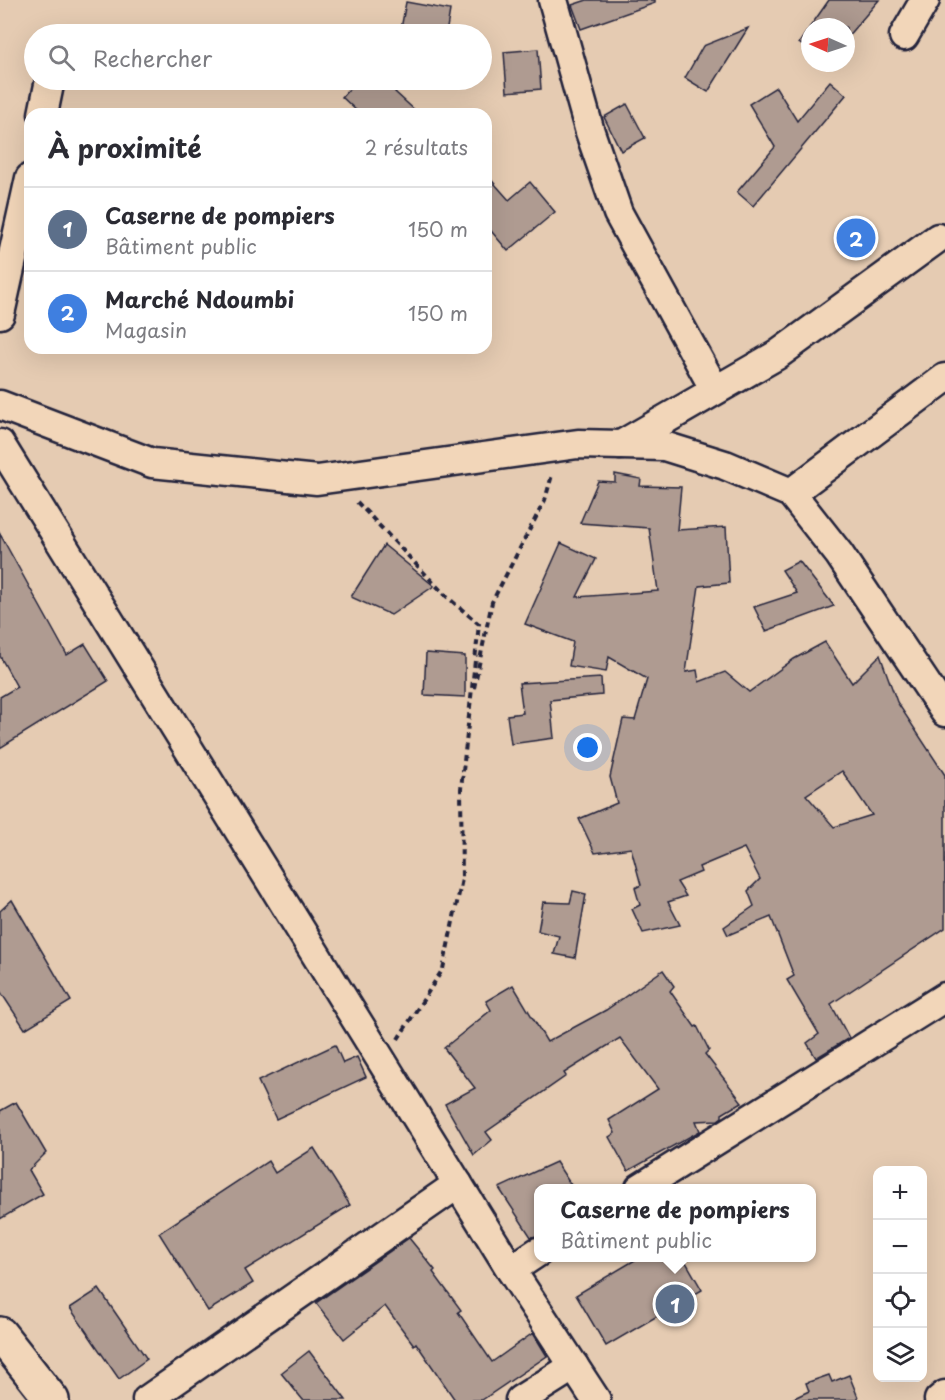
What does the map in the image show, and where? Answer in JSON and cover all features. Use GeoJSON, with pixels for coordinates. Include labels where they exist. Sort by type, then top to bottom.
{"type":"FeatureCollection","features":[{"type":"Feature","properties":{"kind":"highway"},"geometry":{"type":"LineString","coordinates":[[0,1334],[52,1400]]}},
{"type":"Feature","properties":{"kind":"street"},"geometry":{"type":"LineString","coordinates":[[553,0],[591,132],[618,213],[715,390]]}},
{"type":"Feature","properties":{"kind":"street"},"geometry":{"type":"LineString","coordinates":[[904,36],[925,0]]}},
{"type":"Feature","properties":{"kind":"street"},"geometry":{"type":"LineString","coordinates":[[44,108],[48,90]]}},
{"type":"Feature","properties":{"kind":"street"},"geometry":{"type":"LineString","coordinates":[[0,314],[24,205]]}},
{"type":"Feature","properties":{"kind":"street"},"geometry":{"type":"LineString","coordinates":[[621,445],[777,355],[943,241]]}},
{"type":"Feature","properties":{"kind":"street"},"geometry":{"type":"LineString","coordinates":[[791,493],[945,378]]}},
{"type":"Feature","properties":{"kind":"street"},"geometry":{"type":"LineString","coordinates":[[0,405],[152,463],[318,480],[578,444],[664,446],[725,465],[791,493],[839,554],[945,712]]}},
{"type":"Feature","properties":{"kind":"street"},"geometry":{"type":"LineString","coordinates":[[0,444],[511,1270],[596,1400]]}},
{"type":"Feature","properties":{"kind":"street"},"geometry":{"type":"LineString","coordinates":[[646,1184],[945,997]]}},
{"type":"Feature","properties":{"kind":"street"},"geometry":{"type":"LineString","coordinates":[[147,1400],[458,1184]]}},
{"type":"Feature","properties":{"kind":"street"},"geometry":{"type":"LineString","coordinates":[[511,1270],[534,1255]]}},
{"type":"Feature","properties":{"kind":"street"},"geometry":{"type":"LineString","coordinates":[[520,1400],[574,1366]]}},
{"type":"Feature","properties":{"kind":"street"},"geometry":{"type":"LineString","coordinates":[[939,1400],[945,1395]]}},
{"type":"Feature","properties":{"kind":"path"},"geometry":{"type":"LineString","coordinates":[[467,718],[492,602],[545,500],[560,447]]}},
{"type":"Feature","properties":{"kind":"path"},"geometry":{"type":"LineString","coordinates":[[333,478],[446,596],[480,624],[467,718],[461,789],[462,879],[443,969],[383,1062]]}},
{"type":"Feature","properties":{"kind":"building"},"geometry":{"type":"Polygon","coordinates":[[[587,0],[655,0],[655,3],[581,29],[572,5],[587,0]]]}},
{"type":"Feature","properties":{"kind":"building"},"geometry":{"type":"Polygon","coordinates":[[[829,0],[879,0],[855,28],[855,18],[816,18],[829,0]]]}},
{"type":"Feature","properties":{"kind":"building"},"geometry":{"type":"Polygon","coordinates":[[[406,2],[450,10],[448,24],[402,24],[406,2]]]}},
{"type":"Feature","properties":{"kind":"building"},"geometry":{"type":"Polygon","coordinates":[[[748,28],[708,92],[685,78],[703,46],[748,28]]]}},
{"type":"Feature","properties":{"kind":"building"},"geometry":{"type":"Polygon","coordinates":[[[538,49],[541,89],[507,92],[504,52],[538,49]]]}},
{"type":"Feature","properties":{"kind":"building"},"geometry":{"type":"Polygon","coordinates":[[[830,81],[846,95],[753,206],[737,192],[775,147],[749,104],[776,87],[797,121],[830,81]]]}},
{"type":"Feature","properties":{"kind":"building"},"geometry":{"type":"Polygon","coordinates":[[[348,90],[397,90],[395,92],[412,108],[354,108],[342,97],[348,90]]]}},
{"type":"Feature","properties":{"kind":"building"},"geometry":{"type":"Polygon","coordinates":[[[627,104],[645,138],[621,151],[604,117],[627,104]]]}},
{"type":"Feature","properties":{"kind":"building"},"geometry":{"type":"Polygon","coordinates":[[[492,181],[509,200],[530,182],[555,212],[508,251],[492,232],[492,181]]]}},
{"type":"Feature","properties":{"kind":"building"},"geometry":{"type":"Polygon","coordinates":[[[615,474],[641,479],[640,486],[681,487],[677,530],[726,527],[729,583],[699,586],[686,672],[697,670],[699,682],[725,672],[749,692],[794,659],[825,642],[852,683],[880,655],[897,702],[945,775],[945,928],[831,1004],[849,1038],[816,1058],[807,1043],[819,1034],[787,980],[794,976],[771,917],[728,935],[724,927],[754,906],[748,891],[760,879],[744,848],[699,867],[701,872],[677,882],[686,896],[668,902],[680,925],[643,933],[632,909],[640,905],[635,888],[641,885],[631,848],[595,853],[579,819],[617,803],[610,777],[623,719],[635,720],[647,679],[609,657],[606,672],[569,666],[573,642],[525,624],[561,543],[596,559],[577,597],[658,591],[649,528],[580,523],[598,481],[615,482],[615,474]],[[842,771],[806,795],[834,827],[872,815],[842,771]]]}},
{"type":"Feature","properties":{"kind":"building"},"geometry":{"type":"Polygon","coordinates":[[[0,534],[67,655],[85,644],[108,681],[0,748],[0,697],[17,687],[0,656],[0,534]]]}},
{"type":"Feature","properties":{"kind":"building"},"geometry":{"type":"Polygon","coordinates":[[[384,545],[434,586],[391,615],[351,597],[384,545]]]}},
{"type":"Feature","properties":{"kind":"building"},"geometry":{"type":"Polygon","coordinates":[[[799,561],[834,606],[766,631],[754,607],[797,593],[782,570],[799,561]]]}},
{"type":"Feature","properties":{"kind":"building"},"geometry":{"type":"Polygon","coordinates":[[[426,653],[465,656],[465,697],[424,695],[426,653]]]}},
{"type":"Feature","properties":{"kind":"building"},"geometry":{"type":"Polygon","coordinates":[[[601,678],[602,695],[550,700],[554,738],[511,744],[507,715],[523,713],[519,683],[601,678]]]}},
{"type":"Feature","properties":{"kind":"building"},"geometry":{"type":"Polygon","coordinates":[[[573,891],[586,894],[575,958],[554,954],[559,936],[538,931],[543,902],[570,903],[573,891]]]}},
{"type":"Feature","properties":{"kind":"building"},"geometry":{"type":"Polygon","coordinates":[[[12,900],[71,1001],[25,1029],[0,991],[0,911],[12,900]]]}},
{"type":"Feature","properties":{"kind":"building"},"geometry":{"type":"Polygon","coordinates":[[[663,970],[674,986],[670,991],[695,1027],[697,1026],[709,1050],[705,1054],[742,1102],[722,1114],[718,1120],[696,1121],[700,1131],[628,1171],[609,1137],[615,1133],[609,1120],[658,1089],[620,1038],[564,1073],[566,1076],[486,1132],[492,1140],[474,1155],[445,1104],[475,1088],[444,1048],[491,1010],[486,1001],[513,985],[547,1042],[606,1010],[663,970]]]}},
{"type":"Feature","properties":{"kind":"building"},"geometry":{"type":"Polygon","coordinates":[[[335,1045],[343,1063],[357,1057],[366,1077],[276,1119],[258,1081],[335,1045]]]}},
{"type":"Feature","properties":{"kind":"building"},"geometry":{"type":"Polygon","coordinates":[[[16,1102],[46,1153],[29,1170],[43,1194],[0,1219],[0,1111],[16,1102]]]}},
{"type":"Feature","properties":{"kind":"building"},"geometry":{"type":"Polygon","coordinates":[[[314,1148],[350,1205],[245,1270],[253,1283],[208,1311],[159,1233],[268,1161],[275,1173],[314,1148]]]}},
{"type":"Feature","properties":{"kind":"building"},"geometry":{"type":"Polygon","coordinates":[[[556,1162],[570,1184],[534,1184],[534,1237],[531,1237],[499,1188],[556,1162]]]}},
{"type":"Feature","properties":{"kind":"building"},"geometry":{"type":"Polygon","coordinates":[[[409,1238],[435,1270],[433,1272],[461,1310],[458,1312],[492,1362],[533,1333],[547,1356],[482,1400],[455,1400],[416,1343],[414,1345],[385,1306],[344,1339],[316,1303],[409,1238]]]}},
{"type":"Feature","properties":{"kind":"building"},"geometry":{"type":"Polygon","coordinates":[[[632,1262],[686,1262],[702,1290],[606,1346],[576,1295],[632,1262]]]}},
{"type":"Feature","properties":{"kind":"building"},"geometry":{"type":"Polygon","coordinates":[[[99,1289],[147,1359],[119,1379],[70,1308],[99,1289]]]}},
{"type":"Feature","properties":{"kind":"building"},"geometry":{"type":"Polygon","coordinates":[[[309,1351],[346,1400],[303,1400],[281,1373],[309,1351]]]}},
{"type":"Feature","properties":{"kind":"building"},"geometry":{"type":"Polygon","coordinates":[[[829,1375],[832,1382],[849,1375],[859,1400],[790,1400],[809,1391],[806,1383],[829,1375]]]}},
{"type":"Feature","properties":{"kind":"place","name":"Marché Ndoumbi"},"geometry":{"type":"Point","coordinates":[856,238]}},
{"type":"Feature","properties":{"kind":"place","name":"Caserne de pompiers"},"geometry":{"type":"Point","coordinates":[675,1304]}}]}
